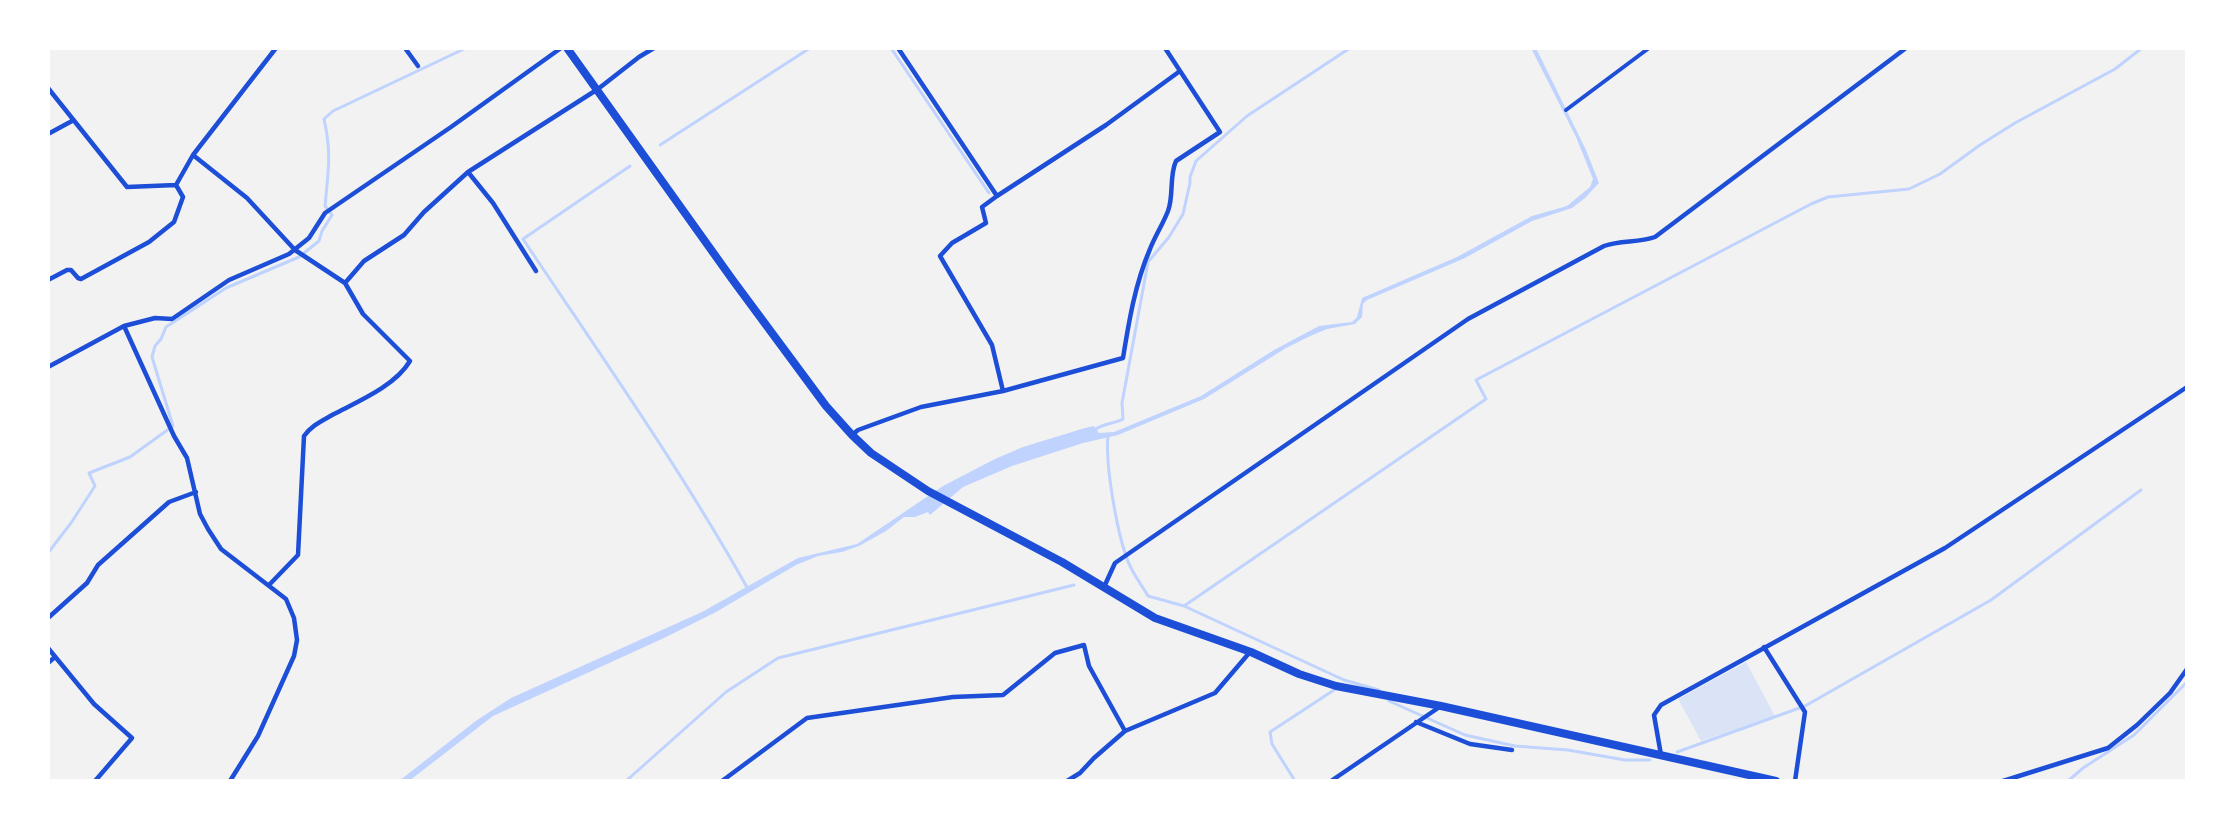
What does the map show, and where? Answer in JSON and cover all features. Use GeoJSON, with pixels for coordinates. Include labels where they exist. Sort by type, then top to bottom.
{"type":"FeatureCollection","features":[{"type":"Feature","properties":{"kind":"highway"},"geometry":{"type":"LineString","coordinates":[[567,48],[801,374],[852,435],[898,473],[1062,562],[1155,618],[1251,652],[1299,674],[1336,686],[1441,706],[1776,781]]}},
{"type":"Feature","properties":{"kind":"street"},"geometry":{"type":"LineString","coordinates":[[176,184],[194,155],[276,48]]}},
{"type":"Feature","properties":{"kind":"street"},"geometry":{"type":"LineString","coordinates":[[405,48],[418,66]]}},
{"type":"Feature","properties":{"kind":"street"},"geometry":{"type":"LineString","coordinates":[[48,367],[124,326],[155,318],[172,319],[229,280],[295,250],[309,238],[325,213],[561,48]]}},
{"type":"Feature","properties":{"kind":"street"},"geometry":{"type":"LineString","coordinates":[[345,283],[364,261],[404,235],[468,172],[598,89],[654,48]]}},
{"type":"Feature","properties":{"kind":"street"},"geometry":{"type":"LineString","coordinates":[[898,48],[997,196]]}},
{"type":"Feature","properties":{"kind":"street"},"geometry":{"type":"LineString","coordinates":[[852,435],[858,430],[921,407],[1003,391],[1123,358],[1131,308],[1140,277],[1149,250],[1169,209],[1173,167],[1176,161],[1221,132],[1165,48]]}},
{"type":"Feature","properties":{"kind":"street"},"geometry":{"type":"LineString","coordinates":[[1566,110],[1649,48]]}},
{"type":"Feature","properties":{"kind":"street"},"geometry":{"type":"LineString","coordinates":[[1104,587],[1115,563],[1468,319],[1604,246],[1618,241],[1642,242],[1654,237],[1906,48]]}},
{"type":"Feature","properties":{"kind":"street"},"geometry":{"type":"LineString","coordinates":[[1003,391],[992,345],[940,256],[952,243],[986,223],[982,207],[1106,125],[1180,71]]}},
{"type":"Feature","properties":{"kind":"street"},"geometry":{"type":"LineString","coordinates":[[48,87],[72,121],[127,187],[176,184]]}},
{"type":"Feature","properties":{"kind":"street"},"geometry":{"type":"LineString","coordinates":[[48,134],[72,121]]}},
{"type":"Feature","properties":{"kind":"street"},"geometry":{"type":"LineString","coordinates":[[194,155],[247,198],[295,250],[345,283],[363,314],[410,361],[405,369],[389,382],[310,427],[304,436],[298,555],[269,585]]}},
{"type":"Feature","properties":{"kind":"street"},"geometry":{"type":"LineString","coordinates":[[468,172],[493,203],[536,272]]}},
{"type":"Feature","properties":{"kind":"street"},"geometry":{"type":"LineString","coordinates":[[48,280],[67,270],[71,270],[81,279],[149,242],[174,222],[183,197],[176,184]]}},
{"type":"Feature","properties":{"kind":"street"},"geometry":{"type":"LineString","coordinates":[[124,326],[174,436],[187,458],[200,514],[221,549],[286,598],[294,618],[297,640],[294,656],[258,736],[230,781]]}},
{"type":"Feature","properties":{"kind":"street"},"geometry":{"type":"LineString","coordinates":[[1661,755],[1654,716],[1661,705],[1945,548],[2187,387]]}},
{"type":"Feature","properties":{"kind":"street"},"geometry":{"type":"LineString","coordinates":[[48,618],[87,583],[98,565],[170,502],[196,492]]}},
{"type":"Feature","properties":{"kind":"street"},"geometry":{"type":"LineString","coordinates":[[722,781],[807,718],[953,697],[1004,695],[1054,653],[1084,645],[1089,666],[1125,731]]}},
{"type":"Feature","properties":{"kind":"street"},"geometry":{"type":"LineString","coordinates":[[1764,647],[1805,712],[1795,781]]}},
{"type":"Feature","properties":{"kind":"street"},"geometry":{"type":"LineString","coordinates":[[48,648],[94,705],[132,738],[95,781]]}},
{"type":"Feature","properties":{"kind":"street"},"geometry":{"type":"LineString","coordinates":[[1067,781],[1080,773],[1125,731],[1215,693],[1251,652]]}},
{"type":"Feature","properties":{"kind":"street"},"geometry":{"type":"LineString","coordinates":[[48,663],[55,657]]}},
{"type":"Feature","properties":{"kind":"street"},"geometry":{"type":"LineString","coordinates":[[2003,781],[2108,748],[2128,733],[2162,701],[2187,669]]}},
{"type":"Feature","properties":{"kind":"street"},"geometry":{"type":"LineString","coordinates":[[1331,781],[1441,706]]}},
{"type":"Feature","properties":{"kind":"street"},"geometry":{"type":"LineString","coordinates":[[1416,722],[1470,744],[1512,750]]}},
{"type":"Feature","properties":{"kind":"shaded area"},"geometry":{"type":"Polygon","coordinates":[[[1746,662],[1775,716],[1701,741],[1678,699],[1746,662]]]}},
{"type":"Feature","properties":{"kind":"water"},"geometry":{"type":"Polygon","coordinates":[[[1531,48],[1536,48],[1586,150],[1599,183],[1572,208],[1532,221],[1465,258],[1367,300],[1363,304],[1362,317],[1355,324],[1327,329],[1308,337],[1286,348],[1204,399],[1118,435],[1083,443],[1012,466],[963,487],[930,515],[928,512],[915,517],[904,517],[886,531],[859,546],[842,552],[818,556],[796,565],[716,612],[664,638],[493,716],[409,781],[399,781],[477,720],[511,698],[702,612],[798,558],[857,544],[943,486],[995,459],[1023,447],[1085,428],[1094,426],[1099,433],[1114,432],[1201,396],[1274,350],[1319,326],[1352,322],[1357,317],[1362,298],[1457,257],[1532,216],[1567,206],[1590,187],[1593,179],[1576,137],[1531,48]]]}},
{"type":"Feature","properties":{"kind":"waterway"},"geometry":{"type":"LineString","coordinates":[[48,553],[95,486],[89,473],[130,457],[173,426],[152,357],[155,346],[166,327],[226,288],[299,257],[319,241],[332,215],[325,206],[329,153],[324,119],[333,111],[466,48]]}},
{"type":"Feature","properties":{"kind":"waterway"},"geometry":{"type":"LineString","coordinates":[[660,145],[810,48]]}},
{"type":"Feature","properties":{"kind":"waterway"},"geometry":{"type":"LineString","coordinates":[[891,48],[989,193]]}},
{"type":"Feature","properties":{"kind":"waterway"},"geometry":{"type":"LineString","coordinates":[[1095,430],[1123,419],[1122,403],[1148,262],[1169,237],[1183,214],[1190,177],[1196,161],[1247,116],[1350,48]]}},
{"type":"Feature","properties":{"kind":"waterway"},"geometry":{"type":"LineString","coordinates":[[1184,606],[1486,399],[1476,380],[1811,204],[1828,197],[1909,189],[1940,174],[2015,123],[2115,69],[2142,48]]}},
{"type":"Feature","properties":{"kind":"waterway"},"geometry":{"type":"LineString","coordinates":[[630,166],[523,239],[667,455],[748,589]]}},
{"type":"Feature","properties":{"kind":"waterway"},"geometry":{"type":"LineString","coordinates":[[1108,436],[1108,465],[1117,522],[1131,568],[1148,596],[1184,606],[1344,680],[1379,690]]}},
{"type":"Feature","properties":{"kind":"waterway"},"geometry":{"type":"LineString","coordinates":[[1677,752],[1805,706],[1991,600],[2141,490]]}},
{"type":"Feature","properties":{"kind":"waterway"},"geometry":{"type":"LineString","coordinates":[[626,781],[726,692],[778,658],[1074,585]]}},
{"type":"Feature","properties":{"kind":"waterway"},"geometry":{"type":"LineString","coordinates":[[2068,781],[2083,768],[2134,735],[2187,682]]}},
{"type":"Feature","properties":{"kind":"waterway"},"geometry":{"type":"LineString","coordinates":[[1295,781],[1272,744],[1270,732],[1334,690]]}},
{"type":"Feature","properties":{"kind":"waterway"},"geometry":{"type":"LineString","coordinates":[[1389,701],[1465,735],[1515,746],[1568,750],[1625,760],[1650,760]]}}]}
